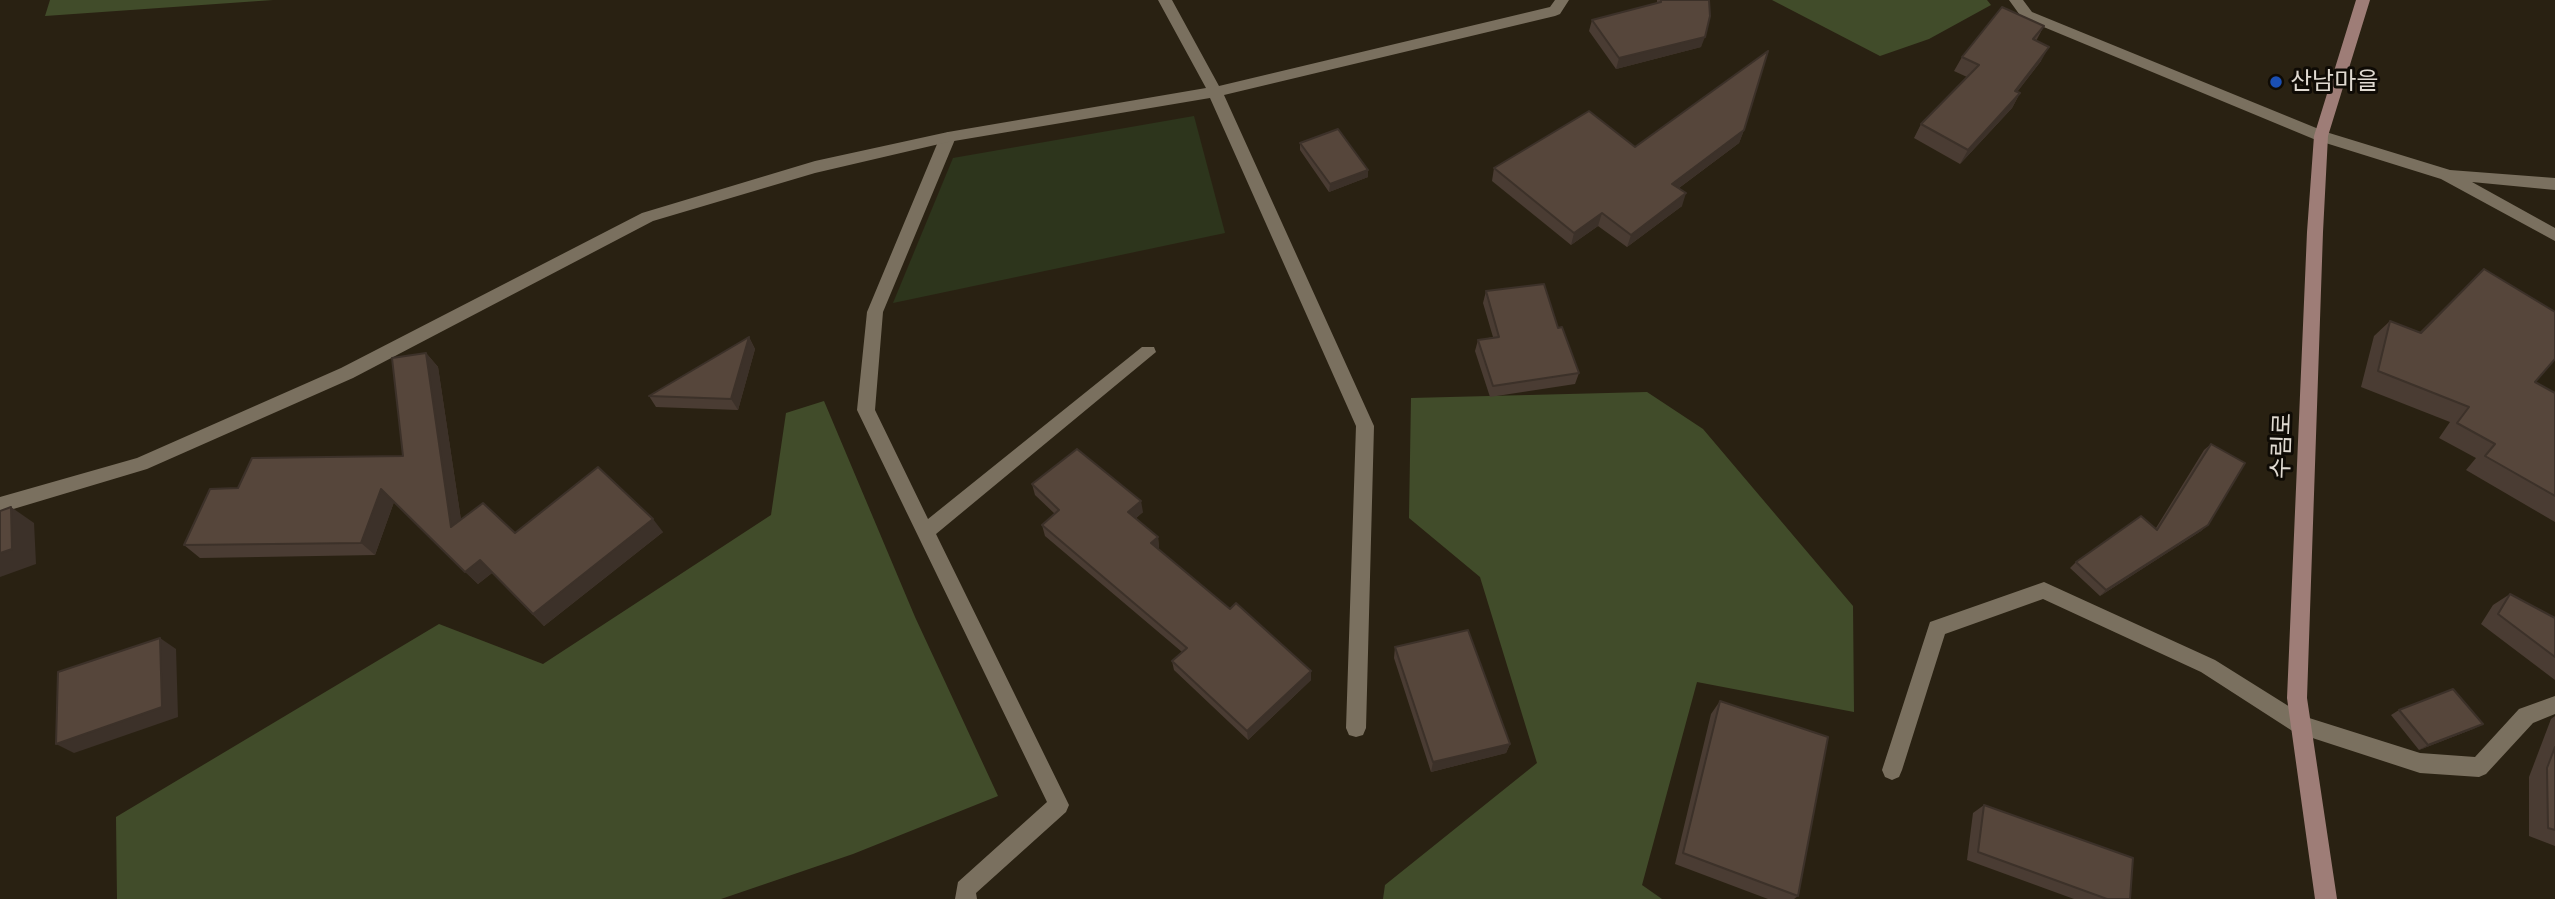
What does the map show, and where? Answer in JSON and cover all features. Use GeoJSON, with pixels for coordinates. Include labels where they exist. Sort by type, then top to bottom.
{"type":"FeatureCollection","features":[{"type":"Feature","properties":{"kind":"main road","name":"수림로"},"geometry":{"type":"LineString","coordinates":[[2326,899],[2297,698],[2320,136],[2363,0]]}},
{"type":"Feature","properties":{"kind":"street"},"geometry":{"type":"LineString","coordinates":[[1165,0],[1214,92],[1365,426],[1356,728]]}},
{"type":"Feature","properties":{"kind":"street"},"geometry":{"type":"LineString","coordinates":[[0,505],[141,464],[310,389],[648,217],[815,167],[948,137],[1214,92],[1555,11],[1562,0]]}},
{"type":"Feature","properties":{"kind":"street"},"geometry":{"type":"LineString","coordinates":[[2016,0],[2027,15],[2320,136],[2446,175],[2555,235]]}},
{"type":"Feature","properties":{"kind":"street"},"geometry":{"type":"LineString","coordinates":[[948,137],[874,312],[866,410],[1059,805],[965,889],[966,899]]}},
{"type":"Feature","properties":{"kind":"street"},"geometry":{"type":"LineString","coordinates":[[2446,175],[2555,184]]}},
{"type":"Feature","properties":{"kind":"street"},"geometry":{"type":"LineString","coordinates":[[926,531],[1148,352]]}},
{"type":"Feature","properties":{"kind":"street"},"geometry":{"type":"LineString","coordinates":[[1892,770],[1937,628],[2044,590],[2208,666],[2301,725],[2420,763],[2479,768],[2526,716],[2555,705]]}},
{"type":"Feature","properties":{"kind":"green space"},"geometry":{"type":"Polygon","coordinates":[[[50,0],[273,0],[45,16],[50,0]]]}},
{"type":"Feature","properties":{"kind":"green space"},"geometry":{"type":"Polygon","coordinates":[[[1772,0],[1987,0],[1991,5],[1929,39],[1880,56],[1772,0]]]}},
{"type":"Feature","properties":{"kind":"green space"},"geometry":{"type":"Polygon","coordinates":[[[1194,116],[1225,233],[893,303],[953,158],[1194,116]]]}},
{"type":"Feature","properties":{"kind":"green space"},"geometry":{"type":"Polygon","coordinates":[[[1647,392],[1703,429],[1853,606],[1854,712],[1697,682],[1642,885],[1662,899],[1383,899],[1385,885],[1537,763],[1480,577],[1409,518],[1411,398],[1647,392]]]}},
{"type":"Feature","properties":{"kind":"green space"},"geometry":{"type":"Polygon","coordinates":[[[824,401],[915,617],[998,796],[853,854],[721,899],[117,899],[116,817],[439,624],[543,664],[771,515],[786,413],[824,401]]]}},
{"type":"Feature","properties":{"kind":"building"},"geometry":{"type":"Polygon","coordinates":[[[1709,0],[1710,16],[1705,37],[1619,58],[1592,20],[1661,2],[1709,0]]]}},
{"type":"Feature","properties":{"kind":"building"},"geometry":{"type":"Polygon","coordinates":[[[2002,7],[2044,26],[2033,39],[2049,47],[2015,91],[2020,93],[1968,150],[1921,124],[1979,65],[1962,57],[2002,7]]]}},
{"type":"Feature","properties":{"kind":"building"},"geometry":{"type":"Polygon","coordinates":[[[1768,51],[1744,130],[1672,184],[1686,193],[1631,235],[1602,213],[1574,233],[1494,168],[1589,111],[1635,147],[1768,51]]]}},
{"type":"Feature","properties":{"kind":"building"},"geometry":{"type":"Polygon","coordinates":[[[1338,129],[1368,170],[1330,184],[1300,143],[1338,129]]]}},
{"type":"Feature","properties":{"kind":"building"},"geometry":{"type":"Polygon","coordinates":[[[2484,269],[2555,312],[2555,359],[2535,382],[2555,393],[2555,496],[2485,456],[2495,444],[2457,423],[2469,407],[2378,371],[2390,321],[2421,333],[2484,269]]]}},
{"type":"Feature","properties":{"kind":"building"},"geometry":{"type":"Polygon","coordinates":[[[1544,284],[1558,328],[1562,327],[1579,373],[1493,386],[1478,340],[1499,337],[1486,291],[1544,284]]]}},
{"type":"Feature","properties":{"kind":"building"},"geometry":{"type":"Polygon","coordinates":[[[749,337],[731,399],[649,396],[749,337]]]}},
{"type":"Feature","properties":{"kind":"building"},"geometry":{"type":"Polygon","coordinates":[[[426,353],[451,527],[483,503],[515,533],[598,467],[653,519],[533,614],[480,560],[465,572],[381,489],[361,543],[184,545],[210,489],[238,488],[252,458],[403,456],[392,358],[426,353]]]}},
{"type":"Feature","properties":{"kind":"building"},"geometry":{"type":"Polygon","coordinates":[[[2211,444],[2245,463],[2208,525],[2106,590],[2076,562],[2141,516],[2157,530],[2211,444]]]}},
{"type":"Feature","properties":{"kind":"building"},"geometry":{"type":"Polygon","coordinates":[[[1077,449],[1141,501],[1128,512],[1158,537],[1151,543],[1230,609],[1236,603],[1311,671],[1247,731],[1172,661],[1187,648],[1042,525],[1059,510],[1032,484],[1077,449]]]}},
{"type":"Feature","properties":{"kind":"building"},"geometry":{"type":"Polygon","coordinates":[[[11,507],[12,549],[0,553],[0,511],[11,507]]]}},
{"type":"Feature","properties":{"kind":"building"},"geometry":{"type":"Polygon","coordinates":[[[2510,594],[2555,618],[2555,657],[2498,614],[2510,594]]]}},
{"type":"Feature","properties":{"kind":"building"},"geometry":{"type":"Polygon","coordinates":[[[1468,630],[1510,744],[1433,762],[1395,647],[1468,630]]]}},
{"type":"Feature","properties":{"kind":"building"},"geometry":{"type":"Polygon","coordinates":[[[160,638],[162,707],[56,744],[58,672],[160,638]]]}},
{"type":"Feature","properties":{"kind":"building"},"geometry":{"type":"Polygon","coordinates":[[[2453,689],[2483,724],[2428,745],[2399,710],[2453,689]]]}},
{"type":"Feature","properties":{"kind":"building"},"geometry":{"type":"Polygon","coordinates":[[[1720,701],[1828,737],[1798,896],[1683,853],[1720,701]]]}},
{"type":"Feature","properties":{"kind":"building"},"geometry":{"type":"Polygon","coordinates":[[[2555,747],[2555,830],[2548,828],[2547,768],[2555,747]]]}},
{"type":"Feature","properties":{"kind":"building"},"geometry":{"type":"Polygon","coordinates":[[[1984,805],[2133,858],[2130,899],[2107,899],[1978,852],[1984,805]]]}},
{"type":"Feature","properties":{"kind":"place","name":"산남마을"},"geometry":{"type":"Point","coordinates":[2276,82]}}]}
